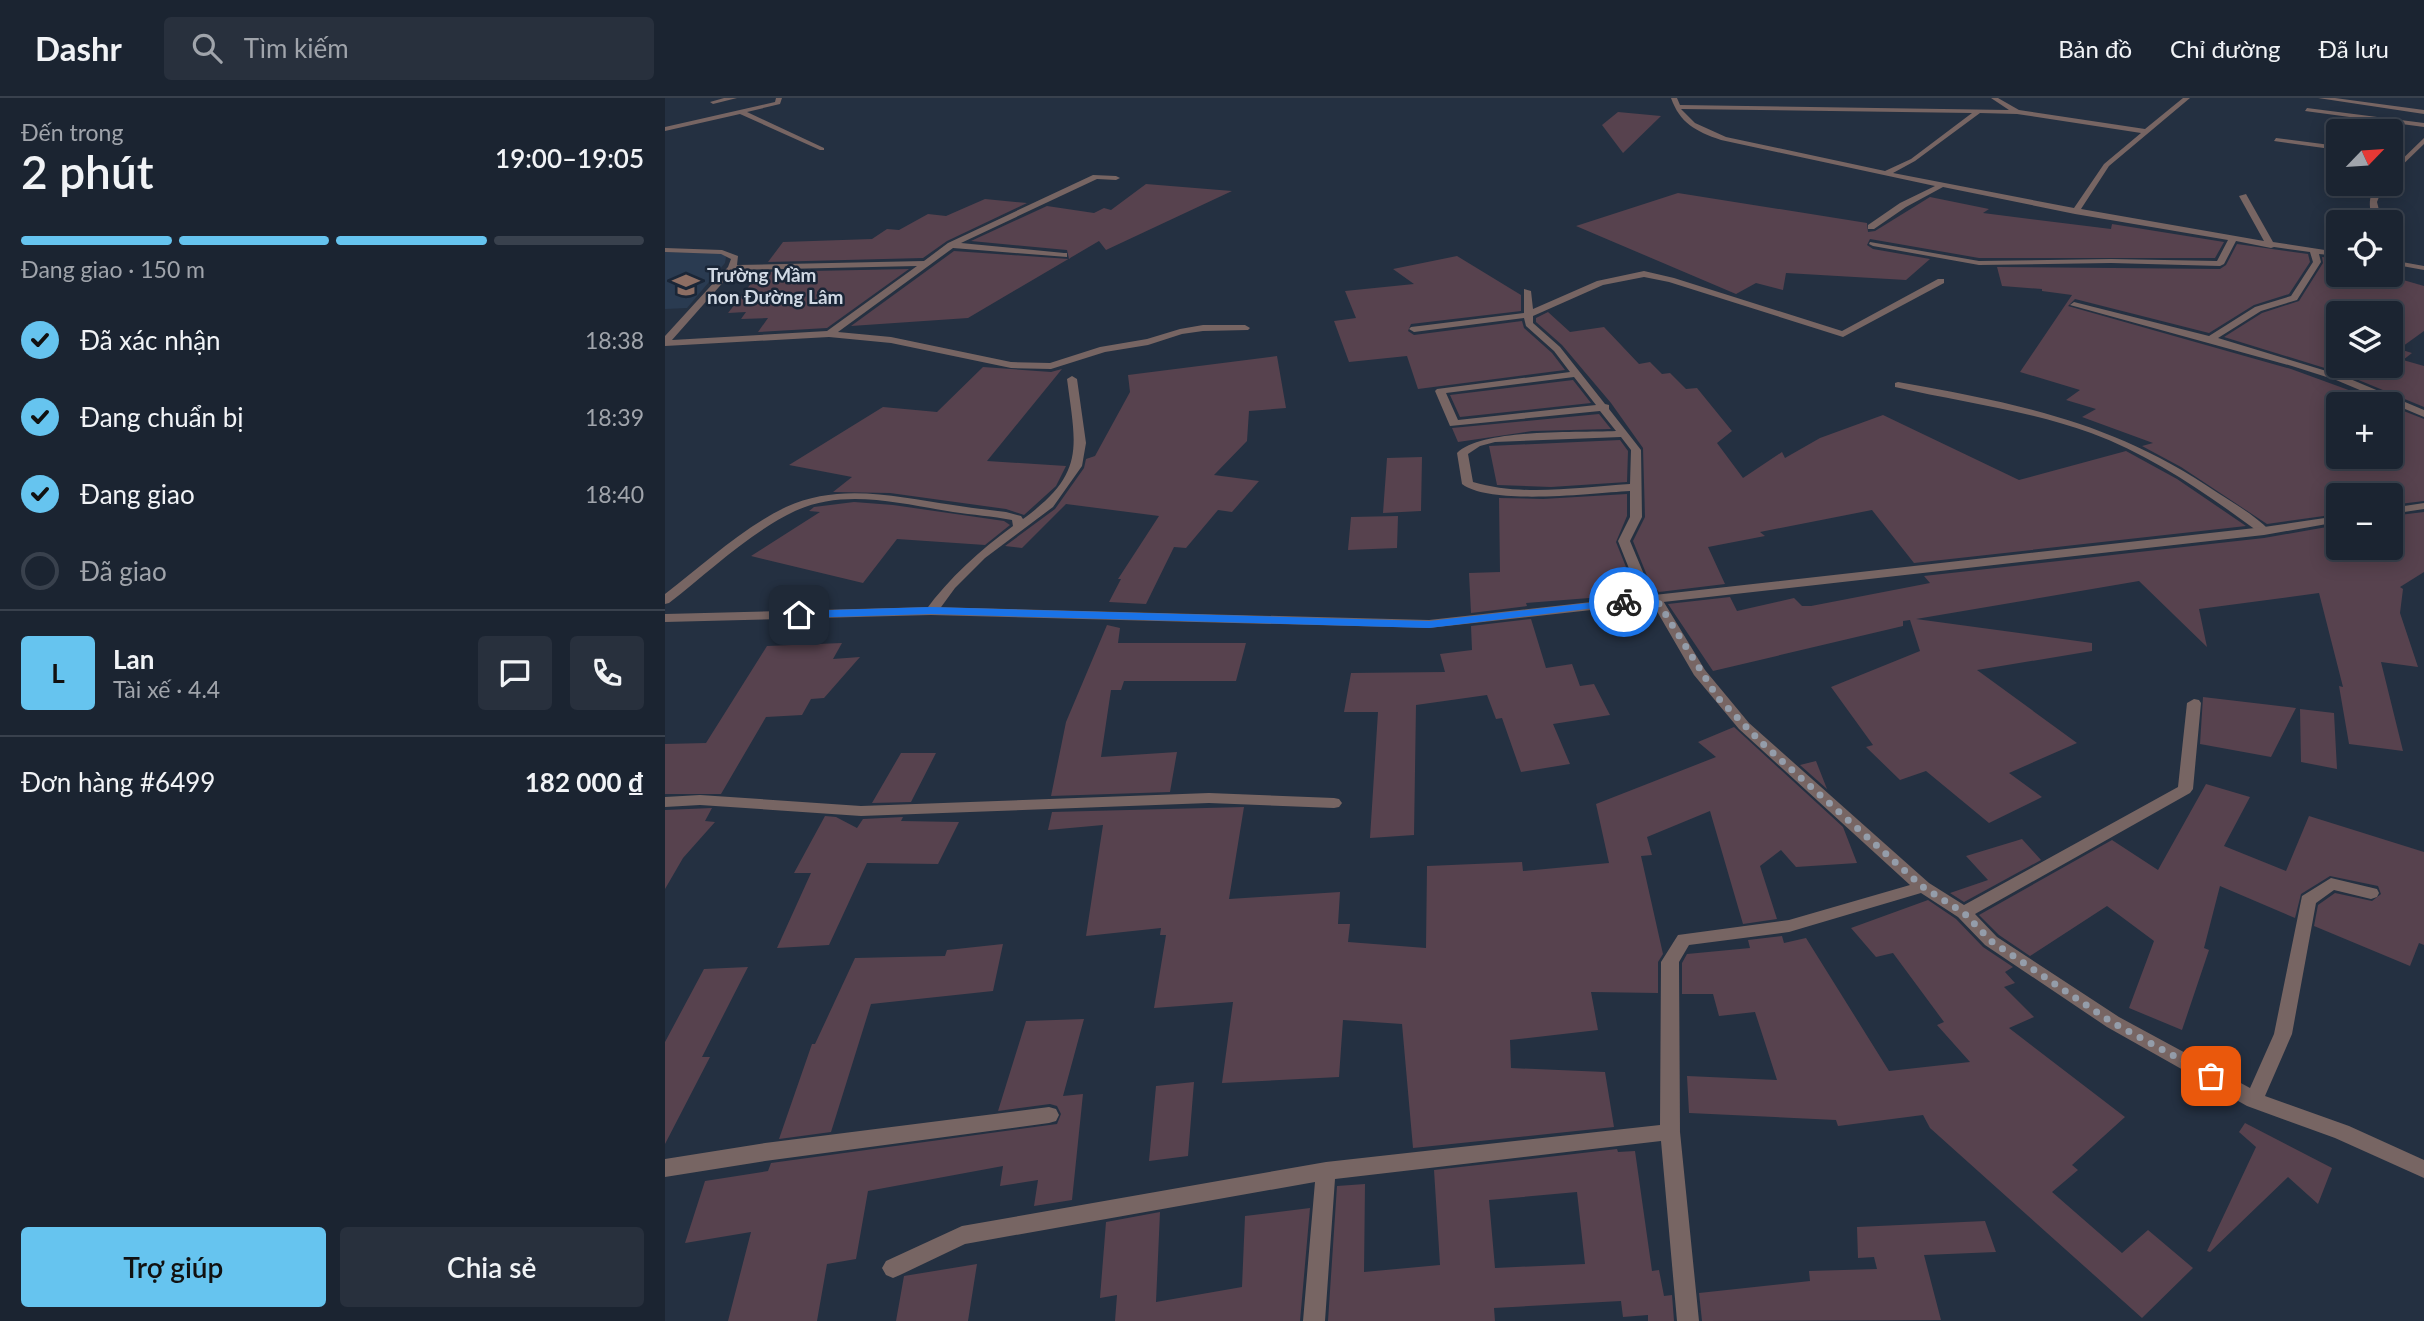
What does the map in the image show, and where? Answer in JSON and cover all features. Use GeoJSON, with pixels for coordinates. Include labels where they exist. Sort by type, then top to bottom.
{"type":"FeatureCollection","features":[{"type":"Feature","properties":{"kind":"street"},"geometry":{"type":"LineString","coordinates":[[713,102],[734,98]]}},
{"type":"Feature","properties":{"kind":"street"},"geometry":{"type":"LineString","coordinates":[[665,129],[778,103],[779,98]]}},
{"type":"Feature","properties":{"kind":"street"},"geometry":{"type":"LineString","coordinates":[[1674,98],[1676,107],[1698,129],[1720,138],[2075,212],[2232,240],[2326,252]]}},
{"type":"Feature","properties":{"kind":"street"},"geometry":{"type":"LineString","coordinates":[[1994,98],[2017,111]]}},
{"type":"Feature","properties":{"kind":"street"},"geometry":{"type":"LineString","coordinates":[[2075,212],[2106,165],[2187,98]]}},
{"type":"Feature","properties":{"kind":"street"},"geometry":{"type":"LineString","coordinates":[[2321,98],[2424,113]]}},
{"type":"Feature","properties":{"kind":"street"},"geometry":{"type":"LineString","coordinates":[[1676,107],[2017,111],[2144,131]]}},
{"type":"Feature","properties":{"kind":"street"},"geometry":{"type":"LineString","coordinates":[[2307,110],[2424,125]]}},
{"type":"Feature","properties":{"kind":"street"},"geometry":{"type":"LineString","coordinates":[[739,111],[822,149]]}},
{"type":"Feature","properties":{"kind":"street"},"geometry":{"type":"LineString","coordinates":[[1885,174],[1913,160],[1979,111]]}},
{"type":"Feature","properties":{"kind":"street"},"geometry":{"type":"LineString","coordinates":[[2403,156],[2424,140]]}},
{"type":"Feature","properties":{"kind":"street"},"geometry":{"type":"LineString","coordinates":[[2276,141],[2326,147]]}},
{"type":"Feature","properties":{"kind":"street"},"geometry":{"type":"LineString","coordinates":[[829,334],[951,245],[1096,177],[1115,178]]}},
{"type":"Feature","properties":{"kind":"street"},"geometry":{"type":"LineString","coordinates":[[1871,227],[1903,205],[1942,186]]}},
{"type":"Feature","properties":{"kind":"street"},"geometry":{"type":"LineString","coordinates":[[2243,196],[2271,246]]}},
{"type":"Feature","properties":{"kind":"street"},"geometry":{"type":"LineString","coordinates":[[1873,244],[1979,263],[2111,261],[2220,264],[2232,240]]}},
{"type":"Feature","properties":{"kind":"street"},"geometry":{"type":"LineString","coordinates":[[951,245],[1064,255]]}},
{"type":"Feature","properties":{"kind":"street"},"geometry":{"type":"LineString","coordinates":[[665,250],[722,252],[735,258],[732,268],[665,342]]}},
{"type":"Feature","properties":{"kind":"street"},"geometry":{"type":"LineString","coordinates":[[2211,340],[2258,309],[2294,298],[2316,262],[2314,251]]}},
{"type":"Feature","properties":{"kind":"street"},"geometry":{"type":"LineString","coordinates":[[2403,260],[2408,264]]}},
{"type":"Feature","properties":{"kind":"street"},"geometry":{"type":"LineString","coordinates":[[732,268],[929,263]]}},
{"type":"Feature","properties":{"kind":"street"},"geometry":{"type":"LineString","coordinates":[[2403,263],[2424,268]]}},
{"type":"Feature","properties":{"kind":"street"},"geometry":{"type":"LineString","coordinates":[[1414,329],[1527,315],[1600,283],[1644,274],[1843,334],[1941,281]]}},
{"type":"Feature","properties":{"kind":"street"},"geometry":{"type":"LineString","coordinates":[[1527,291],[1529,324],[1557,349],[1636,450],[1636,517],[1624,541],[1642,586],[1656,599],[1718,698],[1772,752],[1923,887],[1964,913],[1991,941],[2113,1023],[2254,1100],[2342,1132],[2424,1169]]}},
{"type":"Feature","properties":{"kind":"street"},"geometry":{"type":"LineString","coordinates":[[2074,305],[2308,365],[2376,391],[2424,414]]}},
{"type":"Feature","properties":{"kind":"street"},"geometry":{"type":"LineString","coordinates":[[665,342],[829,334],[891,340],[1011,365],[1051,366],[1103,349],[1148,342],[1180,332],[1203,328],[1245,328]]}},
{"type":"Feature","properties":{"kind":"street"},"geometry":{"type":"LineString","coordinates":[[1577,374],[1440,391],[1454,424],[1605,407]]}},
{"type":"Feature","properties":{"kind":"street"},"geometry":{"type":"LineString","coordinates":[[931,611],[951,585],[981,555],[1049,505],[1077,466],[1081,443],[1072,379]]}},
{"type":"Feature","properties":{"kind":"street"},"geometry":{"type":"LineString","coordinates":[[1898,385],[1985,401],[2096,431],[2198,481],[2264,531]]}},
{"type":"Feature","properties":{"kind":"street"},"geometry":{"type":"LineString","coordinates":[[1624,434],[1495,439],[1476,444],[1462,453],[1468,484],[1480,489],[1549,491],[1635,487]]}},
{"type":"Feature","properties":{"kind":"street"},"geometry":{"type":"LineString","coordinates":[[665,600],[779,515],[822,498],[879,497],[927,502],[974,512],[999,513],[1017,518],[1019,527]]}},
{"type":"Feature","properties":{"kind":"street"},"geometry":{"type":"LineString","coordinates":[[2403,509],[2424,506]]}},
{"type":"Feature","properties":{"kind":"street"},"geometry":{"type":"LineString","coordinates":[[665,619],[931,611],[1429,624],[2264,531],[2326,521]]}},
{"type":"Feature","properties":{"kind":"street"},"geometry":{"type":"LineString","coordinates":[[1964,913],[2185,789],[2194,703]]}},
{"type":"Feature","properties":{"kind":"street"},"geometry":{"type":"LineString","coordinates":[[665,802],[700,800],[861,811],[1209,798],[1334,803]]}},
{"type":"Feature","properties":{"kind":"street"},"geometry":{"type":"LineString","coordinates":[[2254,1100],[2283,1034],[2308,900],[2331,884],[2371,893]]}},
{"type":"Feature","properties":{"kind":"street"},"geometry":{"type":"LineString","coordinates":[[1688,1321],[1670,1132],[1669,962],[1684,939],[1789,926],[1923,887]]}},
{"type":"Feature","properties":{"kind":"street"},"geometry":{"type":"LineString","coordinates":[[665,1168],[765,1152],[1049,1115]]}},
{"type":"Feature","properties":{"kind":"street"},"geometry":{"type":"LineString","coordinates":[[893,1268],[961,1234],[1327,1171],[1670,1132]]}},
{"type":"Feature","properties":{"kind":"street"},"geometry":{"type":"LineString","coordinates":[[1314,1321],[1327,1171]]}},
{"type":"Feature","properties":{"kind":"shaded area","name":"Trường Mầm non Đường Lâm"},"geometry":{"type":"Polygon","coordinates":[[[665,252],[723,253],[726,257],[725,263],[687,308],[665,309],[665,252]]]}},
{"type":"Feature","properties":{"kind":"building"},"geometry":{"type":"Polygon","coordinates":[[[1618,112],[1661,116],[1623,153],[1602,125],[1618,112]]]}},
{"type":"Feature","properties":{"kind":"building"},"geometry":{"type":"Polygon","coordinates":[[[1146,184],[1232,191],[1106,250],[1099,241],[1069,259],[1067,250],[971,241],[1047,206],[1094,213],[1104,208],[1111,210],[1146,184]]]}},
{"type":"Feature","properties":{"kind":"building"},"geometry":{"type":"Polygon","coordinates":[[[1678,193],[1867,223],[1868,232],[1875,231],[1930,197],[1989,209],[1983,213],[2111,229],[2112,224],[2224,242],[2215,258],[1979,258],[1870,239],[1867,245],[1873,249],[1930,259],[1906,280],[1786,273],[1783,290],[1756,283],[1736,294],[1576,226],[1678,193]]]}},
{"type":"Feature","properties":{"kind":"building"},"geometry":{"type":"Polygon","coordinates":[[[985,199],[1027,203],[947,241],[923,258],[768,262],[783,242],[872,239],[887,229],[899,230],[928,214],[946,216],[985,199]]]}},
{"type":"Feature","properties":{"kind":"building"},"geometry":{"type":"Polygon","coordinates":[[[2237,244],[2308,254],[2310,262],[2289,294],[2254,305],[2209,333],[2075,299],[2068,306],[2291,369],[2354,392],[2326,392],[2326,469],[2403,469],[2403,411],[2424,419],[2424,501],[2403,504],[2403,483],[2326,483],[2326,516],[2267,524],[2181,467],[2142,446],[2153,443],[2082,417],[2096,409],[2066,400],[2080,390],[2020,372],[2072,295],[2042,289],[2002,286],[1997,267],[2220,269],[2226,265],[2237,244]]]}},
{"type":"Feature","properties":{"kind":"building"},"geometry":{"type":"Polygon","coordinates":[[[954,251],[1068,259],[968,318],[851,326],[954,251]]]}},
{"type":"Feature","properties":{"kind":"building"},"geometry":{"type":"Polygon","coordinates":[[[1457,256],[1521,295],[1521,311],[1411,324],[1408,331],[1414,335],[1522,321],[1524,328],[1552,353],[1565,370],[1418,389],[1407,356],[1349,362],[1334,321],[1356,318],[1345,291],[1414,284],[1393,269],[1457,256]]]}},
{"type":"Feature","properties":{"kind":"building"},"geometry":{"type":"Polygon","coordinates":[[[2322,257],[2326,258],[2326,287],[2403,287],[2403,280],[2424,286],[2424,331],[2403,346],[2403,301],[2326,301],[2326,368],[2224,337],[2262,313],[2299,301],[2323,263],[2322,257]]]}},
{"type":"Feature","properties":{"kind":"building"},"geometry":{"type":"Polygon","coordinates":[[[909,269],[827,328],[758,332],[768,318],[741,319],[746,312],[728,313],[760,272],[909,269]]]}},
{"type":"Feature","properties":{"kind":"building"},"geometry":{"type":"Polygon","coordinates":[[[1548,312],[1570,332],[1604,327],[1639,364],[1650,362],[1662,374],[1670,373],[1686,389],[1697,388],[1732,431],[1717,443],[1743,478],[1782,452],[1785,458],[1820,438],[1883,415],[2019,480],[2126,451],[2177,479],[2246,526],[1914,563],[1872,510],[1760,532],[1765,536],[1708,547],[1725,584],[1659,592],[1650,583],[1633,541],[1645,517],[1643,448],[1611,403],[1562,345],[1536,322],[1536,318],[1548,312]]]}},
{"type":"Feature","properties":{"kind":"building"},"geometry":{"type":"Polygon","coordinates":[[[2403,350],[2412,353],[2403,360],[2403,350]]]}},
{"type":"Feature","properties":{"kind":"building"},"geometry":{"type":"Polygon","coordinates":[[[1277,356],[1286,408],[1249,411],[1247,441],[1214,475],[1259,481],[1232,512],[1218,510],[1186,548],[1174,547],[1146,604],[1109,602],[1121,579],[1118,579],[1159,516],[1066,504],[1022,548],[1005,546],[1055,509],[1084,468],[1086,459],[1095,456],[1130,392],[1128,375],[1277,356]]]}},
{"type":"Feature","properties":{"kind":"building"},"geometry":{"type":"Polygon","coordinates":[[[2403,360],[2424,366],[2424,407],[2403,398],[2403,392],[2388,392],[2354,378],[2403,378],[2403,360]]]}},
{"type":"Feature","properties":{"kind":"building"},"geometry":{"type":"Polygon","coordinates":[[[983,367],[1051,372],[1062,369],[987,461],[1066,466],[1056,486],[1024,515],[1006,509],[890,493],[833,492],[852,477],[789,465],[883,407],[937,412],[983,367]]]}},
{"type":"Feature","properties":{"kind":"building"},"geometry":{"type":"Polygon","coordinates":[[[1573,380],[1591,403],[1460,417],[1450,395],[1573,380]]]}},
{"type":"Feature","properties":{"kind":"building"},"geometry":{"type":"Polygon","coordinates":[[[1599,414],[1611,429],[1532,431],[1458,442],[1452,428],[1599,414]]]}},
{"type":"Feature","properties":{"kind":"building"},"geometry":{"type":"Polygon","coordinates":[[[1620,440],[1628,451],[1627,482],[1551,487],[1497,485],[1489,446],[1620,440]]]}},
{"type":"Feature","properties":{"kind":"building"},"geometry":{"type":"Polygon","coordinates":[[[1422,457],[1421,511],[1383,513],[1387,458],[1422,457]]]}},
{"type":"Feature","properties":{"kind":"building"},"geometry":{"type":"Polygon","coordinates":[[[1627,494],[1627,516],[1616,542],[1634,587],[1640,594],[1526,603],[1527,606],[1471,613],[1469,573],[1500,572],[1499,498],[1543,499],[1627,494]]]}},
{"type":"Feature","properties":{"kind":"building"},"geometry":{"type":"Polygon","coordinates":[[[854,502],[1004,521],[1010,525],[985,545],[897,539],[863,583],[751,556],[820,512],[809,511],[814,507],[854,502]]]}},
{"type":"Feature","properties":{"kind":"building"},"geometry":{"type":"Polygon","coordinates":[[[2424,512],[2424,572],[2400,587],[2403,589],[2400,613],[2418,667],[2381,662],[2403,751],[2349,744],[2339,686],[2343,687],[2319,593],[2199,609],[2207,647],[2139,581],[1916,619],[2092,643],[2092,651],[1977,670],[2077,743],[2009,773],[2042,797],[1989,823],[1926,771],[1900,780],[1866,747],[1873,745],[1831,687],[1920,651],[1910,620],[1903,621],[1903,626],[1713,671],[1668,604],[1730,597],[1737,611],[1794,598],[1802,606],[1811,606],[1930,583],[1924,576],[2264,538],[2326,527],[2326,560],[2403,560],[2403,515],[2424,512]]]}},
{"type":"Feature","properties":{"kind":"building"},"geometry":{"type":"Polygon","coordinates":[[[1398,516],[1397,548],[1348,550],[1351,517],[1398,516]]]}},
{"type":"Feature","properties":{"kind":"building"},"geometry":{"type":"Polygon","coordinates":[[[1531,619],[1546,668],[1572,664],[1580,686],[1594,684],[1610,715],[1553,724],[1570,764],[1521,772],[1502,718],[1496,719],[1487,695],[1416,705],[1414,835],[1370,838],[1378,712],[1344,712],[1351,673],[1445,672],[1440,654],[1472,650],[1471,626],[1531,619]]]}},
{"type":"Feature","properties":{"kind":"building"},"geometry":{"type":"Polygon","coordinates":[[[1107,625],[1120,628],[1118,643],[1246,643],[1236,681],[1124,681],[1121,690],[1111,690],[1101,757],[1177,752],[1170,792],[1051,796],[1066,722],[1107,625]]]}},
{"type":"Feature","properties":{"kind":"building"},"geometry":{"type":"Polygon","coordinates":[[[842,643],[833,659],[860,657],[824,698],[811,699],[802,715],[766,717],[721,794],[665,794],[665,744],[706,743],[767,646],[842,643]]]}},
{"type":"Feature","properties":{"kind":"building"},"geometry":{"type":"Polygon","coordinates":[[[2203,697],[2296,708],[2271,757],[2200,744],[2203,697]]]}},
{"type":"Feature","properties":{"kind":"building"},"geometry":{"type":"Polygon","coordinates":[[[2300,709],[2334,713],[2337,769],[2301,762],[2300,709]]]}},
{"type":"Feature","properties":{"kind":"building"},"geometry":{"type":"Polygon","coordinates":[[[1734,727],[1843,827],[1857,863],[1796,867],[1781,850],[1760,866],[1777,919],[1743,924],[1710,811],[1647,837],[1652,855],[1641,856],[1663,954],[1658,962],[1658,993],[1591,992],[1598,1030],[1510,1040],[1511,1068],[1605,1072],[1614,1127],[1413,1148],[1402,1024],[1343,1020],[1339,1077],[1222,1083],[1233,1002],[1154,1008],[1166,935],[1160,935],[1161,928],[1086,936],[1103,825],[1048,830],[1052,812],[1244,807],[1229,899],[1340,892],[1338,924],[1350,924],[1348,942],[1426,948],[1427,866],[1522,862],[1523,871],[1609,863],[1596,804],[1716,757],[1698,742],[1734,727]]]}},
{"type":"Feature","properties":{"kind":"building"},"geometry":{"type":"Polygon","coordinates":[[[901,753],[936,753],[911,802],[872,803],[901,753]]]}},
{"type":"Feature","properties":{"kind":"building"},"geometry":{"type":"Polygon","coordinates":[[[1816,761],[1827,789],[1800,765],[1816,761]]]}},
{"type":"Feature","properties":{"kind":"building"},"geometry":{"type":"Polygon","coordinates":[[[2206,784],[2250,797],[2224,846],[2286,871],[2309,816],[2424,852],[2424,945],[2419,943],[2410,966],[2314,926],[2318,905],[2335,893],[2372,901],[2381,894],[2378,886],[2330,876],[2301,894],[2295,918],[2220,886],[2204,948],[2209,950],[2182,1030],[2129,1008],[2154,941],[2107,906],[2030,956],[1999,935],[1979,915],[2112,840],[2158,870],[2206,784]]]}},
{"type":"Feature","properties":{"kind":"building"},"geometry":{"type":"Polygon","coordinates":[[[712,808],[705,821],[715,822],[683,858],[665,889],[665,810],[712,808]]]}},
{"type":"Feature","properties":{"kind":"building"},"geometry":{"type":"Polygon","coordinates":[[[825,816],[836,817],[857,828],[863,819],[903,817],[901,821],[959,822],[938,864],[867,863],[829,945],[777,948],[811,873],[794,873],[825,816]]]}},
{"type":"Feature","properties":{"kind":"building"},"geometry":{"type":"Polygon","coordinates":[[[2022,839],[2041,860],[1964,902],[1950,893],[1988,880],[1966,856],[2022,839]]]}},
{"type":"Feature","properties":{"kind":"building"},"geometry":{"type":"Polygon","coordinates":[[[1928,900],[1956,919],[1983,947],[2013,967],[2005,972],[2015,983],[2004,987],[2034,1017],[2009,1028],[2125,1117],[2072,1165],[2078,1170],[2052,1192],[2122,1253],[2148,1230],[2193,1268],[2142,1318],[1930,1128],[1923,1115],[1838,1126],[1836,1120],[1689,1113],[1687,1076],[1777,1080],[1755,1012],[1719,1016],[1713,994],[1682,994],[1682,963],[1687,954],[1750,948],[1748,940],[1782,936],[1784,943],[1806,938],[1889,1071],[1970,1062],[1937,1025],[1944,1022],[1893,953],[1876,957],[1851,928],[1928,900]]]}},
{"type":"Feature","properties":{"kind":"building"},"geometry":{"type":"Polygon","coordinates":[[[1003,944],[993,991],[871,1004],[831,1132],[779,1139],[812,1044],[815,1044],[855,958],[945,956],[947,950],[1003,944]]]}},
{"type":"Feature","properties":{"kind":"building"},"geometry":{"type":"Polygon","coordinates":[[[748,967],[702,1057],[710,1057],[665,1144],[665,1042],[704,969],[748,967]]]}},
{"type":"Feature","properties":{"kind":"building"},"geometry":{"type":"Polygon","coordinates":[[[1084,1019],[1063,1096],[1083,1094],[1072,1200],[1034,1206],[1038,1180],[1000,1186],[1003,1166],[868,1191],[856,1259],[827,1264],[817,1321],[728,1321],[751,1232],[685,1243],[705,1181],[768,1171],[771,1163],[1057,1124],[1061,1114],[1057,1106],[1050,1104],[998,1111],[1026,1021],[1084,1019]]]}},
{"type":"Feature","properties":{"kind":"building"},"geometry":{"type":"Polygon","coordinates":[[[1194,1082],[1188,1156],[1149,1161],[1156,1086],[1194,1082]]]}},
{"type":"Feature","properties":{"kind":"building"},"geometry":{"type":"Polygon","coordinates":[[[2245,1123],[2332,1168],[2318,1204],[2288,1177],[2210,1252],[2207,1251],[2256,1147],[2239,1132],[2245,1123]]]}},
{"type":"Feature","properties":{"kind":"building"},"geometry":{"type":"Polygon","coordinates":[[[1617,1149],[1618,1152],[1635,1151],[1652,1271],[1659,1270],[1664,1296],[1672,1295],[1674,1321],[1648,1321],[1648,1315],[1623,1317],[1621,1301],[1494,1308],[1495,1321],[1328,1321],[1337,1186],[1365,1184],[1364,1272],[1440,1265],[1434,1170],[1617,1149]],[[1577,1192],[1489,1200],[1495,1268],[1585,1264],[1577,1192]]]}},
{"type":"Feature","properties":{"kind":"building"},"geometry":{"type":"Polygon","coordinates":[[[1310,1208],[1300,1321],[1115,1321],[1117,1295],[1100,1298],[1106,1222],[1160,1212],[1156,1302],[1242,1287],[1245,1216],[1310,1208]]]}},
{"type":"Feature","properties":{"kind":"building"},"geometry":{"type":"Polygon","coordinates":[[[1985,1221],[1996,1252],[1924,1255],[1941,1320],[1702,1321],[1699,1293],[1810,1281],[1809,1271],[1877,1269],[1874,1257],[1858,1258],[1857,1227],[1985,1221]]]}},
{"type":"Feature","properties":{"kind":"building"},"geometry":{"type":"Polygon","coordinates":[[[977,1264],[968,1321],[896,1321],[904,1276],[977,1264]]]}},
{"type":"Feature","properties":{"kind":"way so far"},"geometry":{"type":"LineString","coordinates":[[1624,602],[1656,599],[1699,672],[1718,698],[1763,744],[1923,887],[1964,913],[1991,941],[2113,1023],[2211,1076]]}},
{"type":"Feature","properties":{"kind":"place","name":"Trường Mầm non Đường Lâm"},"geometry":{"type":"Point","coordinates":[686,285]}},
{"type":"Feature","properties":{"kind":"route"},"geometry":{"type":"LineString","coordinates":[[799,615],[931,611],[1429,624],[1624,602]]}}]}
